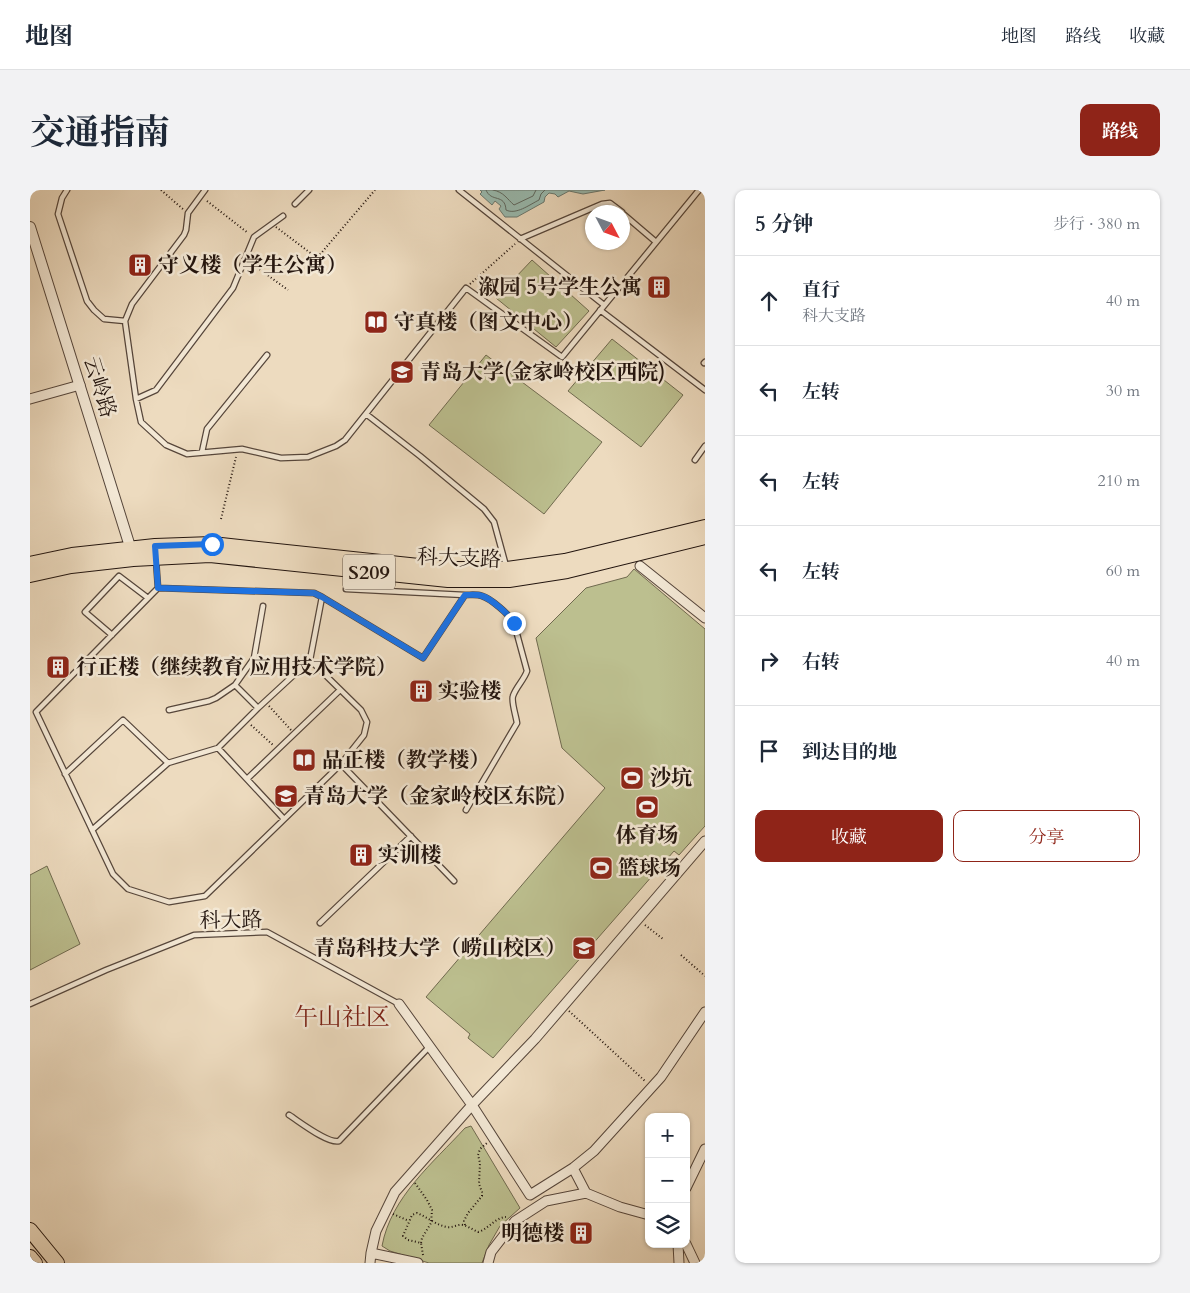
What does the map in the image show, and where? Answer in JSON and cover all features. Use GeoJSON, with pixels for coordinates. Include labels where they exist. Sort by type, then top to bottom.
{"type":"FeatureCollection","features":[{"type":"Feature","properties":{"kind":"main road","name":"科大支路"},"geometry":{"type":"LineString","coordinates":[[508,574],[705,527]]}},
{"type":"Feature","properties":{"kind":"main road","name":"科大支路"},"geometry":{"type":"LineString","coordinates":[[30,564],[72,555],[132,554],[212,544],[508,574],[566,571],[705,537]]}},
{"type":"Feature","properties":{"kind":"main road","name":"科大支路"},"geometry":{"type":"LineString","coordinates":[[30,575],[132,554]]}},
{"type":"Feature","properties":{"kind":"main road"},"geometry":{"type":"LineString","coordinates":[[30,1230],[57,1263]]}},
{"type":"Feature","properties":{"kind":"main road"},"geometry":{"type":"LineString","coordinates":[[30,1257],[35,1263]]}},
{"type":"Feature","properties":{"kind":"street","name":"云岭路"},"geometry":{"type":"LineString","coordinates":[[30,227],[132,554]]}},
{"type":"Feature","properties":{"kind":"street"},"geometry":{"type":"LineString","coordinates":[[30,399],[80,385]]}},
{"type":"Feature","properties":{"kind":"street"},"geometry":{"type":"LineString","coordinates":[[640,566],[705,618]]}},
{"type":"Feature","properties":{"kind":"street"},"geometry":{"type":"LineString","coordinates":[[370,1263],[376,1232],[395,1192],[472,1105],[535,1039],[705,841]]}},
{"type":"Feature","properties":{"kind":"street"},"geometry":{"type":"LineString","coordinates":[[399,1004],[472,1105],[530,1195],[572,1168],[594,1151],[661,1077],[705,1012]]}},
{"type":"Feature","properties":{"kind":"street"},"geometry":{"type":"LineString","coordinates":[[690,1180],[705,1149]]}},
{"type":"Feature","properties":{"kind":"street"},"geometry":{"type":"LineString","coordinates":[[572,1168],[586,1193]]}},
{"type":"Feature","properties":{"kind":"street"},"geometry":{"type":"LineString","coordinates":[[488,1263],[491,1252],[516,1221],[546,1201],[586,1193],[620,1207],[645,1214]]}},
{"type":"Feature","properties":{"kind":"street"},"geometry":{"type":"LineString","coordinates":[[678,1248],[679,1263]]}},
{"type":"Feature","properties":{"kind":"street"},"geometry":{"type":"LineString","coordinates":[[688,1248],[695,1263]]}},
{"type":"Feature","properties":{"kind":"street"},"geometry":{"type":"LineString","coordinates":[[371,1253],[420,1262]]}},
{"type":"Feature","properties":{"kind":"lane"},"geometry":{"type":"LineString","coordinates":[[67,190],[62,198],[58,214],[87,301],[104,319],[125,321]]}},
{"type":"Feature","properties":{"kind":"lane"},"geometry":{"type":"LineString","coordinates":[[205,190],[188,213],[184,234],[132,304],[125,321],[140,422],[166,445],[187,454],[242,449],[281,458],[308,457],[336,446],[345,440],[466,288],[562,357],[699,190]]}},
{"type":"Feature","properties":{"kind":"lane"},"geometry":{"type":"LineString","coordinates":[[295,204],[309,190]]}},
{"type":"Feature","properties":{"kind":"lane"},"geometry":{"type":"LineString","coordinates":[[459,190],[604,305]]}},
{"type":"Feature","properties":{"kind":"lane"},"geometry":{"type":"LineString","coordinates":[[600,205],[610,203],[612,205]]}},
{"type":"Feature","properties":{"kind":"lane"},"geometry":{"type":"LineString","coordinates":[[520,238],[585,211]]}},
{"type":"Feature","properties":{"kind":"lane"},"geometry":{"type":"LineString","coordinates":[[136,399],[156,390],[234,288],[254,237],[284,216]]}},
{"type":"Feature","properties":{"kind":"lane"},"geometry":{"type":"LineString","coordinates":[[630,220],[656,242]]}},
{"type":"Feature","properties":{"kind":"lane"},"geometry":{"type":"LineString","coordinates":[[600,310],[705,390]]}},
{"type":"Feature","properties":{"kind":"lane"},"geometry":{"type":"LineString","coordinates":[[202,452],[207,429],[267,355]]}},
{"type":"Feature","properties":{"kind":"lane"},"geometry":{"type":"LineString","coordinates":[[366,414],[484,509],[494,522],[508,574]]}},
{"type":"Feature","properties":{"kind":"lane"},"geometry":{"type":"LineString","coordinates":[[695,460],[705,446]]}},
{"type":"Feature","properties":{"kind":"lane"},"geometry":{"type":"LineString","coordinates":[[155,552],[158,588]]}},
{"type":"Feature","properties":{"kind":"lane"},"geometry":{"type":"LineString","coordinates":[[112,635],[85,612],[98,597],[120,576],[148,598]]}},
{"type":"Feature","properties":{"kind":"lane"},"geometry":{"type":"LineString","coordinates":[[310,660],[361,710],[367,722],[364,735],[341,764],[205,896],[169,902],[128,889],[113,874],[36,712],[158,588],[314,593],[423,658],[465,595]]}},
{"type":"Feature","properties":{"kind":"lane"},"geometry":{"type":"LineString","coordinates":[[346,589],[481,595],[511,618],[514,623],[527,671],[513,696],[517,724],[466,810]]}},
{"type":"Feature","properties":{"kind":"lane"},"geometry":{"type":"LineString","coordinates":[[92,830],[168,763],[218,748],[245,720],[310,660],[322,597]]}},
{"type":"Feature","properties":{"kind":"lane"},"geometry":{"type":"LineString","coordinates":[[169,710],[209,701],[235,685],[254,658],[264,606]]}},
{"type":"Feature","properties":{"kind":"lane"},"geometry":{"type":"LineString","coordinates":[[235,685],[258,708]]}},
{"type":"Feature","properties":{"kind":"lane"},"geometry":{"type":"LineString","coordinates":[[247,778],[340,690]]}},
{"type":"Feature","properties":{"kind":"lane"},"geometry":{"type":"LineString","coordinates":[[65,774],[123,720],[168,763]]}},
{"type":"Feature","properties":{"kind":"lane"},"geometry":{"type":"LineString","coordinates":[[218,748],[284,819]]}},
{"type":"Feature","properties":{"kind":"lane"},"geometry":{"type":"LineString","coordinates":[[341,764],[454,881]]}},
{"type":"Feature","properties":{"kind":"lane"},"geometry":{"type":"LineString","coordinates":[[320,923],[411,836]]}},
{"type":"Feature","properties":{"kind":"lane","name":"科大路"},"geometry":{"type":"LineString","coordinates":[[30,1004],[106,970],[194,935],[267,932],[399,1004]]}},
{"type":"Feature","properties":{"kind":"lane"},"geometry":{"type":"LineString","coordinates":[[289,1115],[315,1132],[335,1142],[339,1141],[430,1046]]}},
{"type":"Feature","properties":{"kind":"path"},"geometry":{"type":"LineString","coordinates":[[161,190],[188,213]]}},
{"type":"Feature","properties":{"kind":"path"},"geometry":{"type":"LineString","coordinates":[[272,224],[317,258],[375,190]]}},
{"type":"Feature","properties":{"kind":"path"},"geometry":{"type":"LineString","coordinates":[[201,196],[254,237]]}},
{"type":"Feature","properties":{"kind":"path"},"geometry":{"type":"LineString","coordinates":[[466,288],[520,238]]}},
{"type":"Feature","properties":{"kind":"path"},"geometry":{"type":"LineString","coordinates":[[245,259],[288,290]]}},
{"type":"Feature","properties":{"kind":"path"},"geometry":{"type":"LineString","coordinates":[[221,519],[238,449]]}},
{"type":"Feature","properties":{"kind":"path"},"geometry":{"type":"LineString","coordinates":[[265,701],[294,733]]}},
{"type":"Feature","properties":{"kind":"path"},"geometry":{"type":"LineString","coordinates":[[245,720],[278,749]]}},
{"type":"Feature","properties":{"kind":"path"},"geometry":{"type":"LineString","coordinates":[[638,919],[662,939]]}},
{"type":"Feature","properties":{"kind":"path"},"geometry":{"type":"LineString","coordinates":[[681,955],[705,976]]}},
{"type":"Feature","properties":{"kind":"path"},"geometry":{"type":"LineString","coordinates":[[564,1006],[652,1088]]}},
{"type":"Feature","properties":{"kind":"path"},"geometry":{"type":"LineString","coordinates":[[465,1225],[464,1221],[468,1213],[482,1196],[479,1184],[479,1151],[493,1137]]}},
{"type":"Feature","properties":{"kind":"path"},"geometry":{"type":"LineString","coordinates":[[410,1175],[432,1210],[431,1223],[422,1238],[423,1256],[420,1262]]}},
{"type":"Feature","properties":{"kind":"path"},"geometry":{"type":"LineString","coordinates":[[386,1211],[408,1221]]}},
{"type":"Feature","properties":{"kind":"path"},"geometry":{"type":"LineString","coordinates":[[421,1243],[408,1240],[403,1236],[408,1221],[412,1215],[417,1213],[447,1227],[461,1224],[478,1232],[488,1228],[494,1220],[518,1215],[523,1216]]}},
{"type":"Feature","properties":{"kind":"green space"},"geometry":{"type":"Polygon","coordinates":[[[532,260],[589,311],[556,347],[496,298],[532,260]]]}},
{"type":"Feature","properties":{"kind":"green space"},"geometry":{"type":"Polygon","coordinates":[[[612,339],[683,395],[641,447],[568,391],[612,339]]]}},
{"type":"Feature","properties":{"kind":"green space"},"geometry":{"type":"Polygon","coordinates":[[[486,355],[602,442],[544,514],[429,425],[486,355]]]}},
{"type":"Feature","properties":{"kind":"green space","name":"体育场"},"geometry":{"type":"Polygon","coordinates":[[[634,569],[705,629],[705,826],[679,855],[674,851],[493,1058],[468,1038],[470,1034],[426,997],[605,788],[562,748],[536,638],[586,588],[627,577],[634,569]]]}},
{"type":"Feature","properties":{"kind":"green space"},"geometry":{"type":"Polygon","coordinates":[[[47,866],[80,944],[30,970],[30,875],[47,866]]]}},
{"type":"Feature","properties":{"kind":"green space"},"geometry":{"type":"Polygon","coordinates":[[[471,1126],[520,1208],[500,1226],[489,1245],[482,1263],[429,1263],[390,1251],[382,1246],[394,1212],[404,1196],[440,1154],[465,1128],[471,1126]]]}},
{"type":"Feature","properties":{"kind":"water"},"geometry":{"type":"Polygon","coordinates":[[[480,190],[605,190],[583,194],[569,191],[558,197],[555,194],[549,193],[545,197],[544,202],[517,217],[505,217],[499,209],[501,206],[495,201],[492,205],[480,194],[482,192],[480,190]]]}},
{"type":"Feature","properties":{"kind":"place","name":"守义楼（学生公寓）"},"geometry":{"type":"Point","coordinates":[140,265]}},
{"type":"Feature","properties":{"kind":"place","name":"溆园 5号学生公寓"},"geometry":{"type":"Point","coordinates":[659,287]}},
{"type":"Feature","properties":{"kind":"place","name":"守真楼（图文中心）"},"geometry":{"type":"Point","coordinates":[376,322]}},
{"type":"Feature","properties":{"kind":"place","name":"青岛大学(金家岭校区西院)"},"geometry":{"type":"Point","coordinates":[402,372]}},
{"type":"Feature","properties":{"kind":"place","name":"行正楼（继续教育 应用技术学院）"},"geometry":{"type":"Point","coordinates":[58,667]}},
{"type":"Feature","properties":{"kind":"place","name":"实验楼"},"geometry":{"type":"Point","coordinates":[421,691]}},
{"type":"Feature","properties":{"kind":"place","name":"品正楼（教学楼）"},"geometry":{"type":"Point","coordinates":[304,760]}},
{"type":"Feature","properties":{"kind":"place","name":"沙坑"},"geometry":{"type":"Point","coordinates":[632,778]}},
{"type":"Feature","properties":{"kind":"place","name":"青岛大学（金家岭校区东院）"},"geometry":{"type":"Point","coordinates":[286,796]}},
{"type":"Feature","properties":{"kind":"place","name":"体育场"},"geometry":{"type":"Point","coordinates":[647,807]}},
{"type":"Feature","properties":{"kind":"place","name":"实训楼"},"geometry":{"type":"Point","coordinates":[361,855]}},
{"type":"Feature","properties":{"kind":"place","name":"篮球场"},"geometry":{"type":"Point","coordinates":[601,868]}},
{"type":"Feature","properties":{"kind":"place","name":"青岛科技大学（崂山校区）"},"geometry":{"type":"Point","coordinates":[584,948]}},
{"type":"Feature","properties":{"kind":"place","name":"明德楼"},"geometry":{"type":"Point","coordinates":[581,1233]}},
{"type":"Feature","properties":{"kind":"district","name":"午山社区"},"geometry":{"type":"Point","coordinates":[342,1017]}},
{"type":"Feature","properties":{"kind":"route"},"geometry":{"type":"LineString","coordinates":[[212,544],[155,546],[158,588],[314,593],[423,658],[465,595],[481,595],[511,618],[514,623]]}}]}
